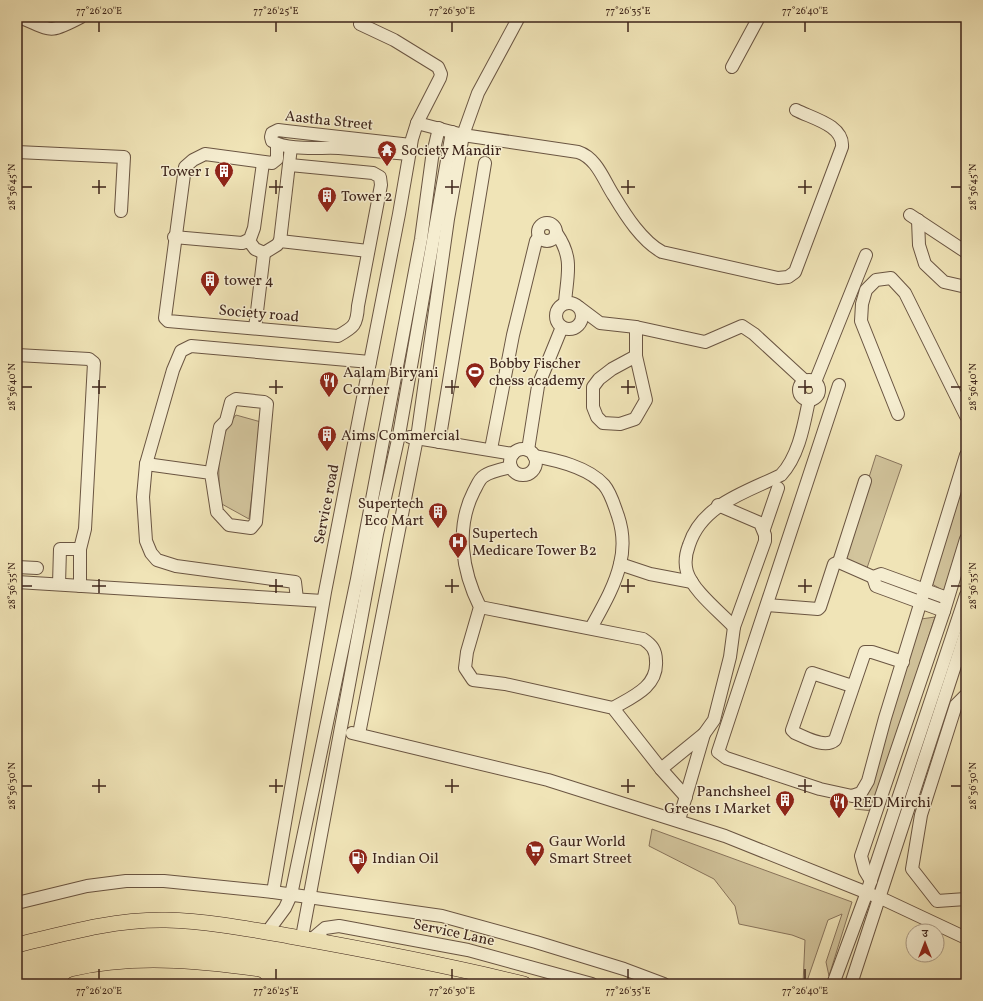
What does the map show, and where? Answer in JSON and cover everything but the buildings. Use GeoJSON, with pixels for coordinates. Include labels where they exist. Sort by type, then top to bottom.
{"type":"FeatureCollection","features":[{"type":"Feature","properties":{"kind":"main road"},"geometry":{"type":"LineString","coordinates":[[17,945],[92,926],[166,920],[268,931],[427,961],[524,984]]}},
{"type":"Feature","properties":{"kind":"main road"},"geometry":{"type":"LineString","coordinates":[[74,984],[182,976],[256,984]]}},
{"type":"Feature","properties":{"kind":"street"},"geometry":{"type":"LineString","coordinates":[[19,17],[47,30],[60,28],[81,17]]}},
{"type":"Feature","properties":{"kind":"street","name":"Service road"},"geometry":{"type":"LineString","coordinates":[[273,892],[323,601],[410,150],[416,123],[440,78],[440,71],[438,67],[394,40],[360,24],[364,17]]}},
{"type":"Feature","properties":{"kind":"street"},"geometry":{"type":"LineString","coordinates":[[307,938],[309,897],[377,534],[399,435],[458,134],[478,93],[519,17]]}},
{"type":"Feature","properties":{"kind":"street"},"geometry":{"type":"LineString","coordinates":[[732,66],[759,17]]}},
{"type":"Feature","properties":{"kind":"street"},"geometry":{"type":"LineString","coordinates":[[416,123],[458,134],[578,152],[586,155],[600,171],[614,197],[650,246],[662,252],[778,278],[788,277],[795,272],[842,147],[842,140],[838,132],[832,127],[796,110]]}},
{"type":"Feature","properties":{"kind":"street"},"geometry":{"type":"LineString","coordinates":[[268,931],[285,908],[291,895],[333,699],[421,239],[432,158],[439,128]]}},
{"type":"Feature","properties":{"kind":"street","name":"Aastha Street"},"geometry":{"type":"LineString","coordinates":[[278,130],[410,150],[291,147],[277,144],[272,141],[271,137],[272,133],[278,130]]}},
{"type":"Feature","properties":{"kind":"street"},"geometry":{"type":"LineString","coordinates":[[359,734],[417,438],[448,219],[458,134]]}},
{"type":"Feature","properties":{"kind":"street","name":"Society road"},"geometry":{"type":"LineString","coordinates":[[277,144],[275,162],[272,164],[205,154],[193,160],[185,167],[174,237],[165,318],[168,321],[338,336],[352,328],[357,318],[381,185],[380,177],[373,173],[290,165]]}},
{"type":"Feature","properties":{"kind":"street"},"geometry":{"type":"LineString","coordinates":[[174,237],[242,243],[250,242],[255,249],[264,252],[277,246],[280,241],[291,147]]}},
{"type":"Feature","properties":{"kind":"street"},"geometry":{"type":"LineString","coordinates":[[17,152],[124,157],[121,211]]}},
{"type":"Feature","properties":{"kind":"street"},"geometry":{"type":"LineString","coordinates":[[242,243],[250,239],[254,228],[262,163]]}},
{"type":"Feature","properties":{"kind":"street"},"geometry":{"type":"LineString","coordinates":[[439,442],[485,163]]}},
{"type":"Feature","properties":{"kind":"street"},"geometry":{"type":"LineString","coordinates":[[966,252],[914,217],[919,246],[925,264],[944,282],[966,287]]}},
{"type":"Feature","properties":{"kind":"street"},"geometry":{"type":"LineString","coordinates":[[491,450],[520,305],[536,241],[539,237],[544,241],[550,241],[556,234],[565,246],[568,256],[564,303]]}},
{"type":"Feature","properties":{"kind":"street"},"geometry":{"type":"LineString","coordinates":[[280,241],[368,251]]}},
{"type":"Feature","properties":{"kind":"street"},"geometry":{"type":"LineString","coordinates":[[255,328],[264,252]]}},
{"type":"Feature","properties":{"kind":"street"},"geometry":{"type":"LineString","coordinates":[[734,627],[692,582],[687,572],[685,562],[691,538],[696,528],[718,505],[781,475],[787,469],[803,429],[809,400],[803,398],[799,392],[800,385],[810,381],[866,255]]}},
{"type":"Feature","properties":{"kind":"street"},"geometry":{"type":"LineString","coordinates":[[898,414],[861,321],[862,304],[866,290],[876,280],[891,278],[905,293],[966,416]]}},
{"type":"Feature","properties":{"kind":"street"},"geometry":{"type":"LineString","coordinates":[[580,308],[582,317],[578,325],[570,329],[562,327],[558,324],[555,316],[557,308],[564,303],[573,303],[580,308],[600,323],[636,327],[705,342],[742,326],[754,334],[810,381]]}},
{"type":"Feature","properties":{"kind":"street"},"geometry":{"type":"LineString","coordinates":[[513,454],[511,458],[511,467],[513,470],[520,475],[532,472],[536,464],[531,453],[538,386],[562,327]]}},
{"type":"Feature","properties":{"kind":"street"},"geometry":{"type":"LineString","coordinates":[[636,327],[636,356],[646,400],[635,419],[620,424],[603,423],[597,417],[593,407],[593,388],[599,379],[612,369],[636,356]]}},
{"type":"Feature","properties":{"kind":"street"},"geometry":{"type":"LineString","coordinates":[[297,599],[295,582],[176,566],[157,560],[151,553],[146,541],[143,497],[146,464],[173,370],[180,352],[191,346],[370,362]]}},
{"type":"Feature","properties":{"kind":"street"},"geometry":{"type":"LineString","coordinates":[[17,355],[89,359],[94,363],[85,529],[80,549],[80,586]]}},
{"type":"Feature","properties":{"kind":"street"},"geometry":{"type":"LineString","coordinates":[[839,385],[718,752],[726,758],[826,790],[852,796],[861,793],[868,781],[966,455]]}},
{"type":"Feature","properties":{"kind":"street"},"geometry":{"type":"LineString","coordinates":[[236,399],[264,402],[267,404],[254,525],[251,528],[228,525],[217,512],[211,473],[220,427],[226,421],[231,402],[236,399]]}},
{"type":"Feature","properties":{"kind":"street"},"geometry":{"type":"LineString","coordinates":[[399,435],[513,454],[520,450],[559,461],[593,475],[604,485],[611,496],[619,520],[623,542],[620,564],[611,589],[591,628]]}},
{"type":"Feature","properties":{"kind":"street"},"geometry":{"type":"LineString","coordinates":[[146,464],[211,473]]}},
{"type":"Feature","properties":{"kind":"street"},"geometry":{"type":"LineString","coordinates":[[511,467],[485,476],[480,480],[466,510],[462,549],[472,591],[480,607],[467,652],[465,668],[473,680],[505,684],[613,708],[661,769],[686,797]]}},
{"type":"Feature","properties":{"kind":"street"},"geometry":{"type":"LineString","coordinates":[[767,604],[818,609],[822,603],[834,564],[839,562],[865,481]]}},
{"type":"Feature","properties":{"kind":"street"},"geometry":{"type":"LineString","coordinates":[[661,769],[704,734],[714,720],[723,690],[734,627],[765,541],[764,529],[778,488]]}},
{"type":"Feature","properties":{"kind":"street"},"geometry":{"type":"LineString","coordinates":[[718,505],[754,519],[760,523],[764,529]]}},
{"type":"Feature","properties":{"kind":"street"},"geometry":{"type":"LineString","coordinates":[[871,881],[865,871],[861,856],[944,611],[966,539]]}},
{"type":"Feature","properties":{"kind":"street"},"geometry":{"type":"LineString","coordinates":[[59,584],[60,549],[80,549]]}},
{"type":"Feature","properties":{"kind":"street"},"geometry":{"type":"LineString","coordinates":[[839,562],[873,578],[876,586],[944,611]]}},
{"type":"Feature","properties":{"kind":"street"},"geometry":{"type":"LineString","coordinates":[[620,564],[650,574],[692,582]]}},
{"type":"Feature","properties":{"kind":"street"},"geometry":{"type":"LineString","coordinates":[[17,567],[34,568],[30,582]]}},
{"type":"Feature","properties":{"kind":"street"},"geometry":{"type":"LineString","coordinates":[[873,578],[881,574],[947,598]]}},
{"type":"Feature","properties":{"kind":"street"},"geometry":{"type":"LineString","coordinates":[[17,582],[323,601]]}},
{"type":"Feature","properties":{"kind":"street"},"geometry":{"type":"LineString","coordinates":[[833,984],[871,881],[966,595]]}},
{"type":"Feature","properties":{"kind":"street"},"geometry":{"type":"LineString","coordinates":[[480,607],[643,639],[652,645],[656,655],[657,670],[650,682],[639,693],[613,708]]}},
{"type":"Feature","properties":{"kind":"street"},"geometry":{"type":"LineString","coordinates":[[882,899],[966,632]]}},
{"type":"Feature","properties":{"kind":"street"},"geometry":{"type":"LineString","coordinates":[[852,686],[812,673],[792,730],[794,733],[826,744],[832,743],[835,740],[852,686],[865,652],[872,652],[903,662]]}},
{"type":"Feature","properties":{"kind":"street"},"geometry":{"type":"LineString","coordinates":[[851,984],[966,658]]}},
{"type":"Feature","properties":{"kind":"street"},"geometry":{"type":"LineString","coordinates":[[966,695],[956,705],[921,815],[912,870],[937,901],[966,899]]}},
{"type":"Feature","properties":{"kind":"street"},"geometry":{"type":"LineString","coordinates":[[333,699],[346,703]]}},
{"type":"Feature","properties":{"kind":"street"},"geometry":{"type":"LineString","coordinates":[[341,730],[548,780],[679,820],[726,836],[867,892],[966,938]]}},
{"type":"Feature","properties":{"kind":"street"},"geometry":{"type":"LineString","coordinates":[[679,820],[704,734]]}},
{"type":"Feature","properties":{"kind":"street"},"geometry":{"type":"LineString","coordinates":[[17,903],[87,886],[126,881],[164,881],[273,892],[442,916],[624,969],[664,984]]}},
{"type":"Feature","properties":{"kind":"street","name":"Service Lane"},"geometry":{"type":"LineString","coordinates":[[307,938],[325,928],[340,926],[468,950],[592,984]]}},
{"type":"Feature","properties":{"kind":"shaded area"},"geometry":{"type":"Polygon","coordinates":[[[17,388],[18,534],[17,535],[17,388]]]}},
{"type":"Feature","properties":{"kind":"shaded area"},"geometry":{"type":"Polygon","coordinates":[[[236,415],[261,422],[249,519],[220,503],[219,457],[221,446],[224,435],[236,415]]]}},
{"type":"Feature","properties":{"kind":"shaded area"},"geometry":{"type":"Polygon","coordinates":[[[876,455],[902,465],[867,568],[843,560],[876,455]]]}},
{"type":"Feature","properties":{"kind":"shaded area"},"geometry":{"type":"Polygon","coordinates":[[[966,476],[966,520],[944,591],[932,584],[966,476]]]}},
{"type":"Feature","properties":{"kind":"shaded area"},"geometry":{"type":"Polygon","coordinates":[[[935,617],[872,811],[855,809],[869,787],[921,619],[935,617]]]}},
{"type":"Feature","properties":{"kind":"shaded area"},"geometry":{"type":"Polygon","coordinates":[[[652,829],[852,902],[829,976],[826,962],[842,914],[828,920],[806,984],[803,984],[805,940],[792,935],[739,924],[735,906],[714,879],[649,846],[652,829]]]}},
{"type":"Feature","properties":{"kind":"place","name":"Society Mandir"},"geometry":{"type":"Point","coordinates":[387,167]}},
{"type":"Feature","properties":{"kind":"place","name":"Tower 1"},"geometry":{"type":"Point","coordinates":[224,188]}},
{"type":"Feature","properties":{"kind":"place","name":"Tower 2"},"geometry":{"type":"Point","coordinates":[327,213]}},
{"type":"Feature","properties":{"kind":"place","name":"tower 4"},"geometry":{"type":"Point","coordinates":[210,297]}},
{"type":"Feature","properties":{"kind":"place","name":"Bobby Fischer chess academy"},"geometry":{"type":"Point","coordinates":[475,389]}},
{"type":"Feature","properties":{"kind":"place","name":"Aalam Biryani Corner"},"geometry":{"type":"Point","coordinates":[329,398]}},
{"type":"Feature","properties":{"kind":"place","name":"Aims Commercial"},"geometry":{"type":"Point","coordinates":[327,452]}},
{"type":"Feature","properties":{"kind":"place","name":"Supertech Eco Mart"},"geometry":{"type":"Point","coordinates":[438,529]}},
{"type":"Feature","properties":{"kind":"place","name":"Supertech Medicare Tower B2"},"geometry":{"type":"Point","coordinates":[458,559]}},
{"type":"Feature","properties":{"kind":"place","name":"Panchsheel Greens 1 Market"},"geometry":{"type":"Point","coordinates":[785,817]}},
{"type":"Feature","properties":{"kind":"place","name":"RED Mirchi"},"geometry":{"type":"Point","coordinates":[839,819]}},
{"type":"Feature","properties":{"kind":"place","name":"Gaur World Smart Street"},"geometry":{"type":"Point","coordinates":[535,867]}},
{"type":"Feature","properties":{"kind":"place","name":"Indian Oil"},"geometry":{"type":"Point","coordinates":[358,875]}}]}
